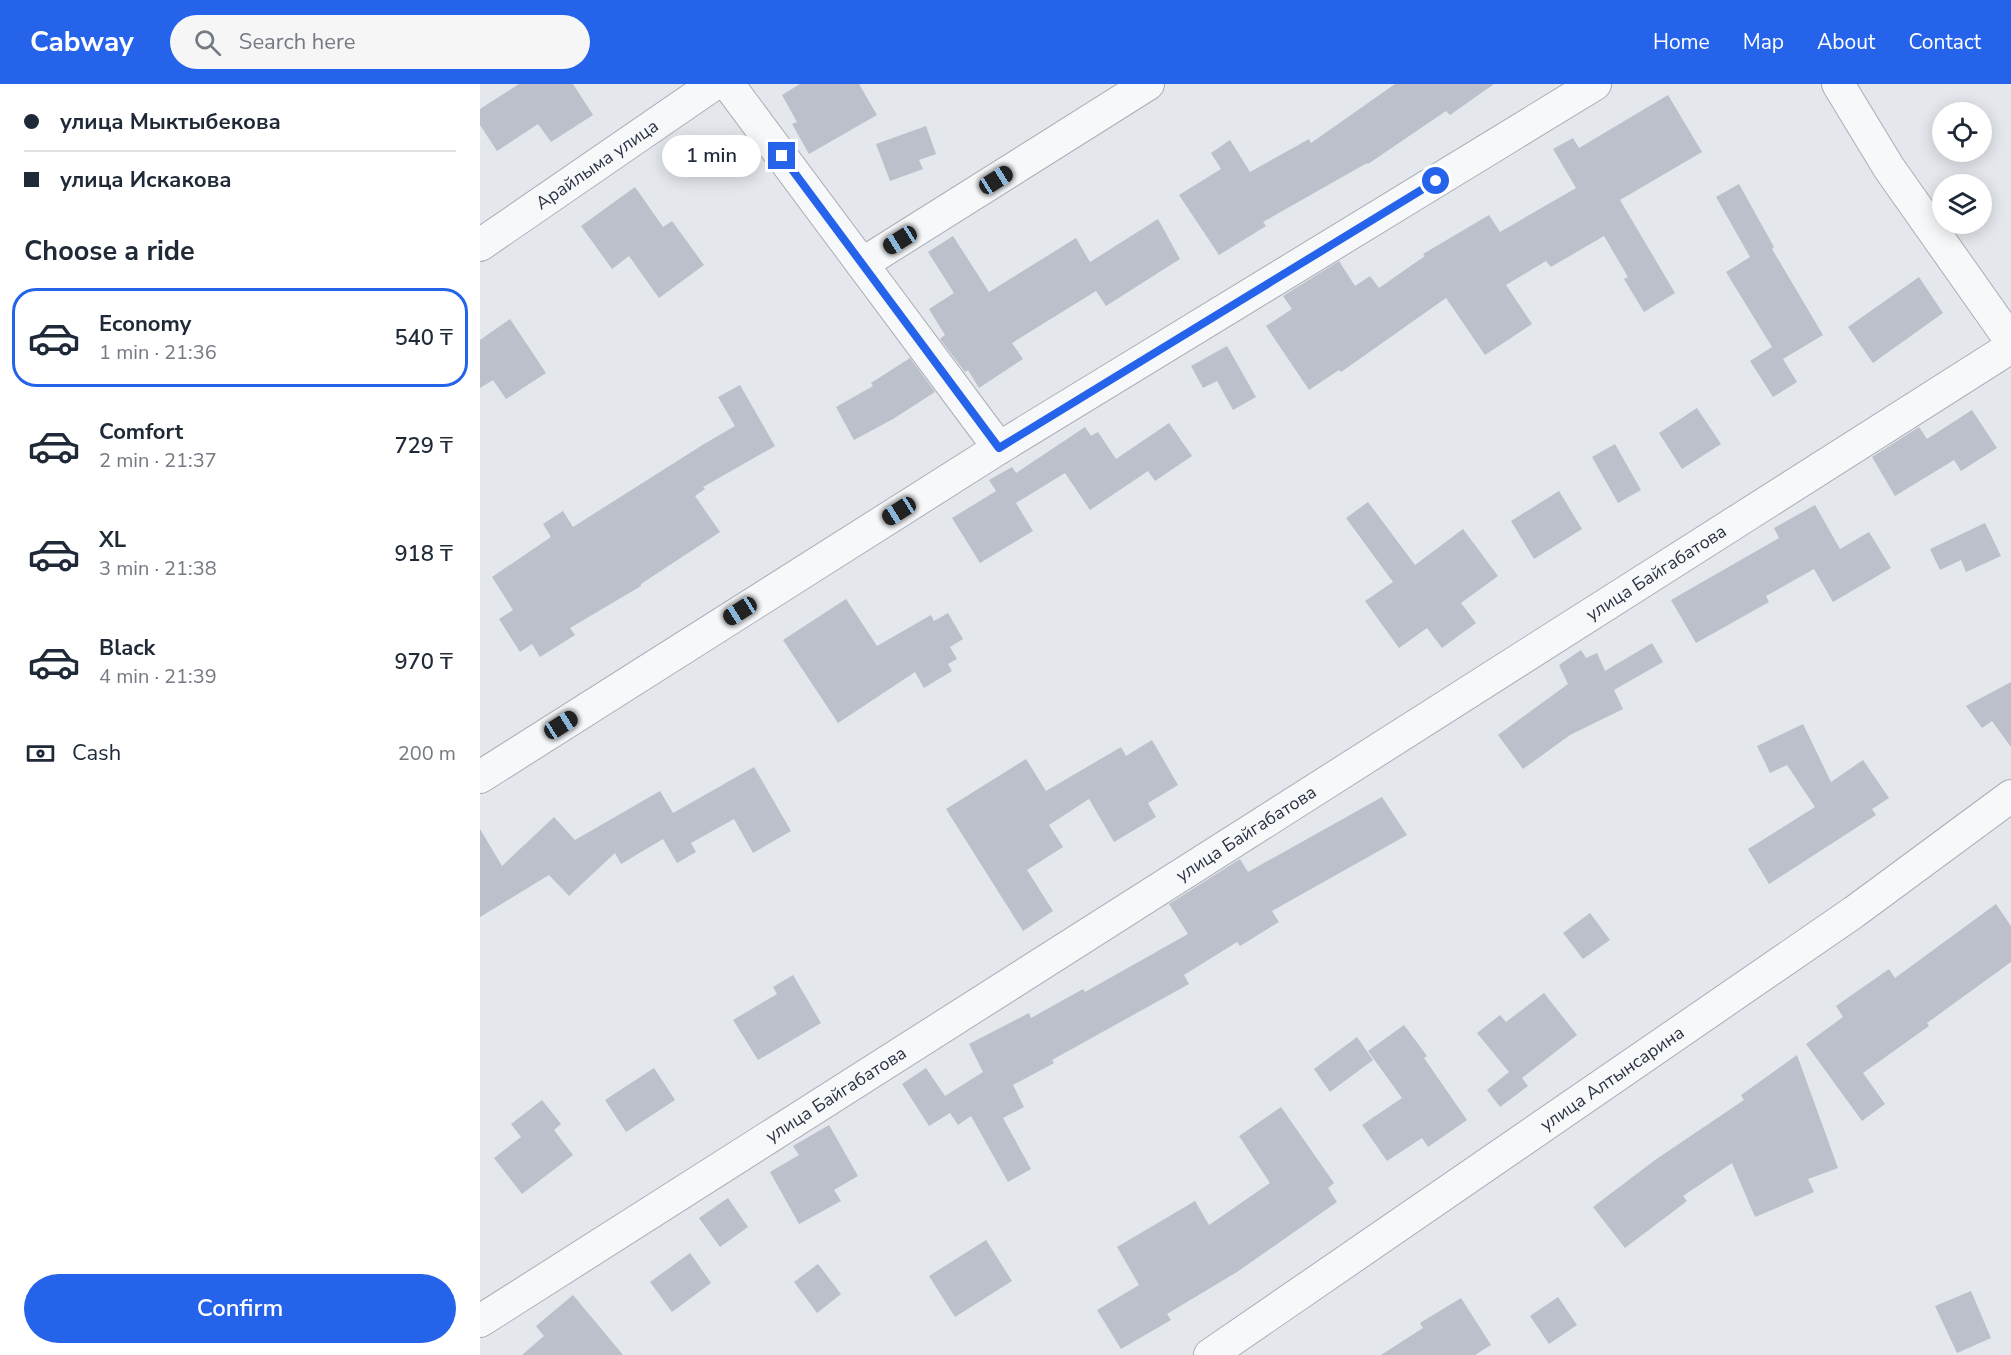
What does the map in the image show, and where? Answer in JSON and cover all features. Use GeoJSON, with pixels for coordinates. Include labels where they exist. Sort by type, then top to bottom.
{"type":"FeatureCollection","features":[{"type":"Feature","properties":{"kind":"street","name":"Арайлыма улица"},"geometry":{"type":"LineString","coordinates":[[480,245],[714,84]]}},
{"type":"Feature","properties":{"kind":"street"},"geometry":{"type":"LineString","coordinates":[[728,84],[999,448]]}},
{"type":"Feature","properties":{"kind":"street"},"geometry":{"type":"LineString","coordinates":[[862,264],[1148,84]]}},
{"type":"Feature","properties":{"kind":"street"},"geometry":{"type":"LineString","coordinates":[[480,777],[999,448],[1595,84]]}},
{"type":"Feature","properties":{"kind":"street"},"geometry":{"type":"LineString","coordinates":[[1838,84],[1889,168],[2011,341]]}},
{"type":"Feature","properties":{"kind":"street","name":"улица Байгабатова"},"geometry":{"type":"LineString","coordinates":[[480,1321],[2011,347]]}},
{"type":"Feature","properties":{"kind":"street","name":"улица Алтынсарина"},"geometry":{"type":"LineString","coordinates":[[1210,1355],[1854,912],[2011,796]]}},
{"type":"Feature","properties":{"kind":"building"},"geometry":{"type":"Polygon","coordinates":[[[519,84],[573,84],[593,115],[551,142],[538,124],[497,151],[480,125],[480,109],[519,84]]]}},
{"type":"Feature","properties":{"kind":"building"},"geometry":{"type":"Polygon","coordinates":[[[800,84],[859,84],[877,115],[809,154],[792,124],[797,122],[782,95],[800,84]]]}},
{"type":"Feature","properties":{"kind":"building"},"geometry":{"type":"Polygon","coordinates":[[[1395,84],[1494,84],[1450,115],[1446,111],[1368,164],[1263,222],[1266,226],[1219,255],[1179,195],[1221,169],[1211,153],[1230,140],[1250,172],[1309,139],[1311,143],[1395,84]]]}},
{"type":"Feature","properties":{"kind":"building"},"geometry":{"type":"Polygon","coordinates":[[[1668,95],[1702,152],[1620,200],[1675,293],[1644,312],[1624,279],[1628,277],[1604,236],[1551,267],[1546,261],[1506,285],[1532,324],[1485,355],[1446,298],[1341,372],[1339,370],[1309,390],[1266,326],[1292,309],[1283,296],[1339,261],[1355,286],[1370,276],[1379,288],[1425,256],[1423,254],[1489,215],[1500,232],[1576,188],[1553,149],[1573,138],[1579,148],[1668,95]]]}},
{"type":"Feature","properties":{"kind":"building"},"geometry":{"type":"Polygon","coordinates":[[[926,126],[936,154],[919,160],[923,169],[890,181],[876,144],[926,126]]]}},
{"type":"Feature","properties":{"kind":"building"},"geometry":{"type":"Polygon","coordinates":[[[1739,184],[1774,247],[1772,249],[1823,335],[1783,359],[1797,382],[1773,397],[1750,361],[1772,347],[1726,272],[1750,257],[1716,197],[1739,184]]]}},
{"type":"Feature","properties":{"kind":"building"},"geometry":{"type":"Polygon","coordinates":[[[635,187],[663,227],[672,221],[704,265],[659,298],[629,256],[612,269],[581,226],[635,187]]]}},
{"type":"Feature","properties":{"kind":"building"},"geometry":{"type":"Polygon","coordinates":[[[1158,219],[1180,259],[1106,306],[1096,291],[1012,343],[1023,359],[979,388],[968,370],[965,372],[940,339],[945,335],[929,309],[954,293],[928,252],[953,236],[989,292],[1076,238],[1090,262],[1158,219]]]}},
{"type":"Feature","properties":{"kind":"building"},"geometry":{"type":"Polygon","coordinates":[[[1919,277],[1943,313],[1873,363],[1848,327],[1919,277]]]}},
{"type":"Feature","properties":{"kind":"building"},"geometry":{"type":"Polygon","coordinates":[[[510,319],[546,373],[506,399],[493,380],[480,388],[480,340],[510,319]]]}},
{"type":"Feature","properties":{"kind":"building"},"geometry":{"type":"Polygon","coordinates":[[[1227,346],[1256,397],[1233,410],[1217,381],[1203,388],[1191,366],[1227,346]]]}},
{"type":"Feature","properties":{"kind":"building"},"geometry":{"type":"Polygon","coordinates":[[[910,358],[935,392],[893,419],[854,440],[836,407],[873,386],[871,383],[910,358]]]}},
{"type":"Feature","properties":{"kind":"building"},"geometry":{"type":"Polygon","coordinates":[[[740,385],[775,446],[703,487],[705,489],[695,496],[720,532],[641,586],[570,628],[575,635],[540,657],[532,644],[520,652],[499,619],[513,610],[492,577],[551,537],[543,524],[563,511],[573,527],[735,426],[718,397],[740,385]]]}},
{"type":"Feature","properties":{"kind":"building"},"geometry":{"type":"Polygon","coordinates":[[[1697,408],[1721,444],[1682,469],[1659,433],[1697,408]]]}},
{"type":"Feature","properties":{"kind":"building"},"geometry":{"type":"Polygon","coordinates":[[[1972,410],[1997,448],[1961,471],[1954,460],[1895,496],[1872,457],[1919,427],[1927,439],[1972,410]]]}},
{"type":"Feature","properties":{"kind":"building"},"geometry":{"type":"Polygon","coordinates":[[[1169,423],[1192,456],[1155,481],[1148,471],[1090,510],[1065,473],[1016,503],[1033,531],[980,563],[952,518],[996,491],[989,480],[1012,467],[1016,473],[1085,427],[1091,436],[1098,432],[1116,459],[1169,423]]]}},
{"type":"Feature","properties":{"kind":"building"},"geometry":{"type":"Polygon","coordinates":[[[1615,444],[1641,490],[1618,503],[1592,457],[1615,444]]]}},
{"type":"Feature","properties":{"kind":"building"},"geometry":{"type":"Polygon","coordinates":[[[1559,491],[1582,529],[1534,559],[1511,521],[1559,491]]]}},
{"type":"Feature","properties":{"kind":"building"},"geometry":{"type":"Polygon","coordinates":[[[1368,502],[1415,565],[1463,529],[1498,576],[1461,603],[1476,623],[1442,648],[1427,628],[1399,648],[1365,601],[1393,582],[1346,518],[1368,502]]]}},
{"type":"Feature","properties":{"kind":"building"},"geometry":{"type":"Polygon","coordinates":[[[1815,505],[1840,549],[1869,532],[1891,568],[1833,602],[1814,569],[1766,596],[1769,602],[1696,643],[1671,600],[1779,538],[1774,528],[1815,505]]]}},
{"type":"Feature","properties":{"kind":"building"},"geometry":{"type":"Polygon","coordinates":[[[1985,523],[2001,556],[1966,572],[1961,560],[1940,570],[1930,549],[1985,523]]]}},
{"type":"Feature","properties":{"kind":"building"},"geometry":{"type":"Polygon","coordinates":[[[846,599],[877,646],[931,615],[934,621],[948,613],[963,639],[950,647],[957,659],[948,664],[952,671],[924,688],[915,672],[838,723],[783,640],[846,599]]]}},
{"type":"Feature","properties":{"kind":"building"},"geometry":{"type":"Polygon","coordinates":[[[1652,643],[1663,662],[1614,690],[1623,709],[1570,735],[1523,769],[1498,735],[1568,684],[1559,665],[1581,650],[1586,658],[1597,653],[1605,671],[1652,643]]]}},
{"type":"Feature","properties":{"kind":"building"},"geometry":{"type":"Polygon","coordinates":[[[2011,682],[2011,747],[1992,721],[1982,728],[1966,706],[2011,682]]]}},
{"type":"Feature","properties":{"kind":"building"},"geometry":{"type":"Polygon","coordinates":[[[1803,724],[1831,782],[1863,760],[1889,798],[1872,809],[1876,815],[1769,884],[1748,849],[1815,807],[1787,765],[1770,773],[1757,746],[1803,724]]]}},
{"type":"Feature","properties":{"kind":"building"},"geometry":{"type":"Polygon","coordinates":[[[1152,740],[1178,785],[1148,803],[1156,817],[1114,842],[1089,799],[1049,825],[1063,847],[1027,870],[1053,911],[1023,931],[946,809],[1026,759],[1046,791],[1121,747],[1126,756],[1152,740]]]}},
{"type":"Feature","properties":{"kind":"building"},"geometry":{"type":"Polygon","coordinates":[[[754,767],[791,831],[753,853],[734,819],[691,843],[696,852],[677,863],[663,839],[621,864],[615,853],[569,896],[549,875],[480,917],[480,829],[502,866],[554,817],[575,840],[660,791],[673,813],[754,767]]]}},
{"type":"Feature","properties":{"kind":"building"},"geometry":{"type":"Polygon","coordinates":[[[1382,797],[1407,835],[1272,911],[1279,922],[1240,946],[1237,942],[1184,975],[1189,984],[1052,1060],[1054,1063],[1013,1085],[1024,1107],[1003,1118],[1031,1169],[1008,1182],[971,1116],[958,1125],[950,1113],[929,1126],[902,1084],[926,1068],[945,1096],[983,1072],[969,1044],[1029,1013],[1031,1018],[1083,989],[1085,992],[1188,934],[1169,904],[1240,859],[1248,872],[1382,797]]]}},
{"type":"Feature","properties":{"kind":"building"},"geometry":{"type":"Polygon","coordinates":[[[1996,904],[2011,926],[2011,962],[1927,1023],[1929,1026],[1863,1073],[1885,1104],[1862,1121],[1806,1044],[1843,1017],[1836,1006],[1889,969],[1895,978],[1996,904]]]}},
{"type":"Feature","properties":{"kind":"building"},"geometry":{"type":"Polygon","coordinates":[[[1590,913],[1610,940],[1583,959],[1563,933],[1590,913]]]}},
{"type":"Feature","properties":{"kind":"building"},"geometry":{"type":"Polygon","coordinates":[[[793,975],[821,1023],[758,1060],[733,1020],[777,994],[773,987],[793,975]]]}},
{"type":"Feature","properties":{"kind":"building"},"geometry":{"type":"Polygon","coordinates":[[[1544,993],[1577,1035],[1522,1078],[1528,1086],[1500,1107],[1487,1090],[1509,1072],[1477,1033],[1500,1015],[1506,1022],[1544,993]]]}},
{"type":"Feature","properties":{"kind":"building"},"geometry":{"type":"Polygon","coordinates":[[[1404,1025],[1427,1056],[1424,1058],[1467,1120],[1428,1147],[1422,1138],[1387,1161],[1362,1125],[1402,1098],[1368,1051],[1404,1025]]]}},
{"type":"Feature","properties":{"kind":"building"},"geometry":{"type":"Polygon","coordinates":[[[1357,1037],[1373,1060],[1330,1092],[1314,1069],[1357,1037]]]}},
{"type":"Feature","properties":{"kind":"building"},"geometry":{"type":"Polygon","coordinates":[[[1797,1055],[1838,1168],[1808,1179],[1814,1192],[1755,1217],[1732,1163],[1683,1196],[1687,1201],[1625,1248],[1593,1207],[1655,1160],[1744,1100],[1741,1095],[1797,1055]]]}},
{"type":"Feature","properties":{"kind":"building"},"geometry":{"type":"Polygon","coordinates":[[[654,1068],[675,1100],[626,1132],[605,1100],[654,1068]]]}},
{"type":"Feature","properties":{"kind":"building"},"geometry":{"type":"Polygon","coordinates":[[[542,1100],[561,1124],[554,1130],[573,1155],[522,1194],[494,1158],[521,1137],[511,1124],[542,1100]]]}},
{"type":"Feature","properties":{"kind":"building"},"geometry":{"type":"Polygon","coordinates":[[[1281,1107],[1334,1183],[1328,1188],[1337,1202],[1237,1272],[1167,1314],[1171,1320],[1121,1349],[1097,1310],[1139,1285],[1117,1247],[1195,1201],[1209,1225],[1270,1183],[1239,1136],[1281,1107]]]}},
{"type":"Feature","properties":{"kind":"building"},"geometry":{"type":"Polygon","coordinates":[[[829,1125],[858,1176],[834,1190],[841,1201],[799,1224],[770,1172],[799,1155],[793,1146],[829,1125]]]}},
{"type":"Feature","properties":{"kind":"building"},"geometry":{"type":"Polygon","coordinates":[[[728,1198],[748,1227],[720,1247],[699,1218],[728,1198]]]}},
{"type":"Feature","properties":{"kind":"building"},"geometry":{"type":"Polygon","coordinates":[[[986,1240],[1012,1281],[955,1317],[929,1276],[986,1240]]]}},
{"type":"Feature","properties":{"kind":"building"},"geometry":{"type":"Polygon","coordinates":[[[690,1253],[711,1283],[672,1312],[650,1282],[690,1253]]]}},
{"type":"Feature","properties":{"kind":"building"},"geometry":{"type":"Polygon","coordinates":[[[818,1264],[841,1294],[817,1313],[794,1282],[818,1264]]]}},
{"type":"Feature","properties":{"kind":"building"},"geometry":{"type":"Polygon","coordinates":[[[1971,1291],[1991,1338],[1957,1353],[1935,1306],[1971,1291]]]}},
{"type":"Feature","properties":{"kind":"building"},"geometry":{"type":"Polygon","coordinates":[[[573,1295],[623,1355],[522,1355],[544,1336],[536,1326],[573,1295]]]}},
{"type":"Feature","properties":{"kind":"building"},"geometry":{"type":"Polygon","coordinates":[[[1558,1297],[1577,1325],[1549,1344],[1530,1316],[1558,1297]]]}},
{"type":"Feature","properties":{"kind":"building"},"geometry":{"type":"Polygon","coordinates":[[[1461,1298],[1491,1345],[1475,1355],[1381,1355],[1423,1328],[1420,1323],[1461,1298]]]}},
{"type":"Feature","properties":{"kind":"route"},"geometry":{"type":"LineString","coordinates":[[782,156],[999,448],[1436,181]]}}]}
